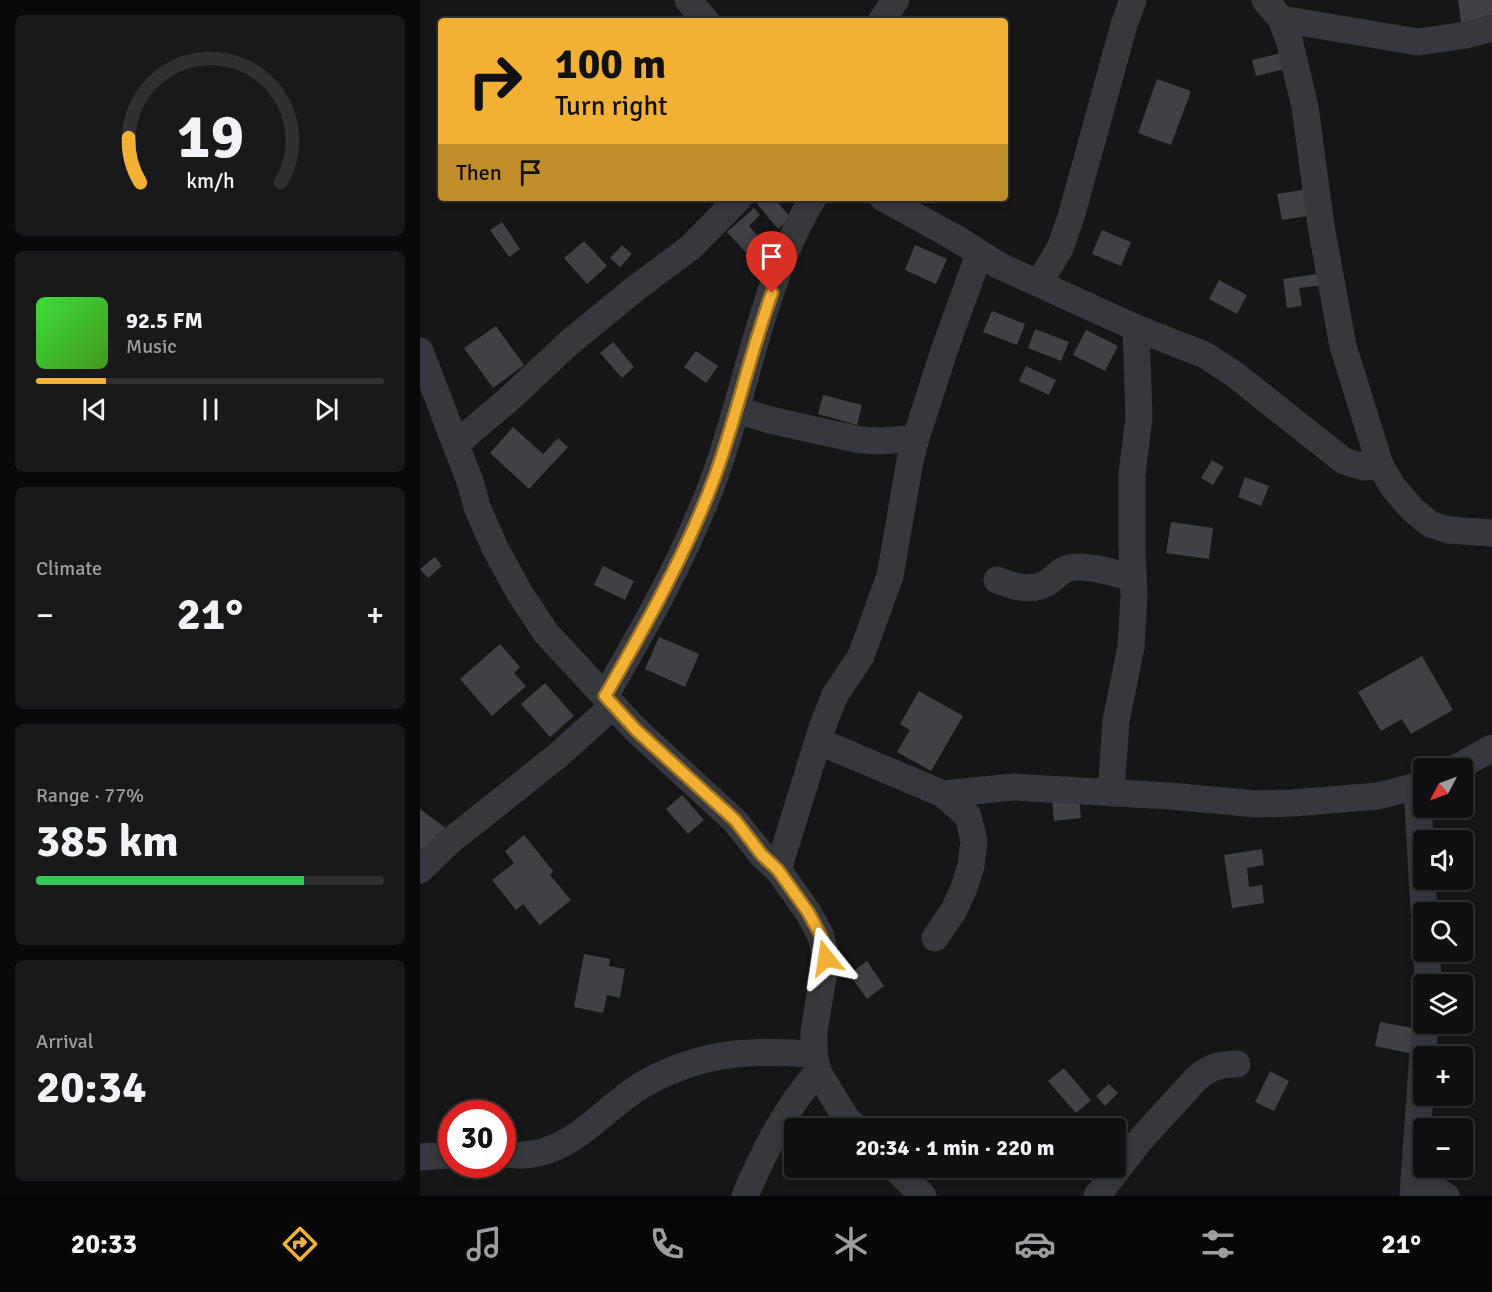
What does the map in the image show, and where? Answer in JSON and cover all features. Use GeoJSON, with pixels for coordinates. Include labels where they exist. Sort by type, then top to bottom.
{"type":"FeatureCollection","features":[{"type":"Feature","properties":{"kind":"street"},"geometry":{"type":"LineString","coordinates":[[688,0],[703,18]]}},
{"type":"Feature","properties":{"kind":"street"},"geometry":{"type":"LineString","coordinates":[[883,18],[896,0]]}},
{"type":"Feature","properties":{"kind":"street"},"geometry":{"type":"LineString","coordinates":[[1038,283],[1060,248],[1071,217],[1133,0]]}},
{"type":"Feature","properties":{"kind":"street"},"geometry":{"type":"LineString","coordinates":[[1273,10],[1418,42],[1466,35],[1492,28]]}},
{"type":"Feature","properties":{"kind":"street"},"geometry":{"type":"LineString","coordinates":[[1273,10],[1289,40],[1305,107],[1321,226],[1343,346],[1380,465],[1393,487],[1412,509],[1430,524],[1449,530],[1492,533]]}},
{"type":"Feature","properties":{"kind":"street"},"geometry":{"type":"LineString","coordinates":[[456,444],[509,399],[570,342],[636,288],[692,247],[736,201]]}},
{"type":"Feature","properties":{"kind":"street"},"geometry":{"type":"LineString","coordinates":[[420,870],[449,842],[556,757],[609,701],[679,559],[714,478],[737,410],[756,337],[796,227],[811,201]]}},
{"type":"Feature","properties":{"kind":"street"},"geometry":{"type":"LineString","coordinates":[[888,201],[954,237],[979,254],[1038,283],[1136,328],[1205,355],[1262,395],[1344,461],[1364,467],[1380,465]]}},
{"type":"Feature","properties":{"kind":"street"},"geometry":{"type":"LineString","coordinates":[[778,870],[818,741],[835,695],[861,656],[890,576],[916,438],[979,254]]}},
{"type":"Feature","properties":{"kind":"street"},"geometry":{"type":"LineString","coordinates":[[1111,793],[1116,721],[1131,647],[1134,595],[1132,474],[1138,418],[1136,328]]}},
{"type":"Feature","properties":{"kind":"street"},"geometry":{"type":"LineString","coordinates":[[420,351],[456,444],[477,507],[495,548],[519,592],[546,633],[636,730],[735,820],[762,855],[778,870],[808,912],[821,936],[826,958],[814,1030],[816,1063],[846,1118]]}},
{"type":"Feature","properties":{"kind":"street"},"geometry":{"type":"LineString","coordinates":[[737,410],[770,420],[860,440],[916,438]]}},
{"type":"Feature","properties":{"kind":"street"},"geometry":{"type":"LineString","coordinates":[[997,580],[1023,589],[1036,587],[1048,582],[1061,571],[1080,567],[1133,578]]}},
{"type":"Feature","properties":{"kind":"street"},"geometry":{"type":"LineString","coordinates":[[818,741],[943,794],[968,816],[974,841],[971,866],[954,910],[935,938]]}},
{"type":"Feature","properties":{"kind":"street"},"geometry":{"type":"LineString","coordinates":[[1473,759],[1492,748]]}},
{"type":"Feature","properties":{"kind":"street"},"geometry":{"type":"LineString","coordinates":[[943,794],[1013,788],[1256,804],[1378,796],[1413,787]]}},
{"type":"Feature","properties":{"kind":"street"},"geometry":{"type":"LineString","coordinates":[[1421,818],[1424,902]]}},
{"type":"Feature","properties":{"kind":"street"},"geometry":{"type":"LineString","coordinates":[[1424,1034],[1413,1187],[1446,1196]]}},
{"type":"Feature","properties":{"kind":"street"},"geometry":{"type":"LineString","coordinates":[[516,1155],[551,1150],[573,1139],[621,1100],[648,1082],[688,1063],[720,1055],[766,1052],[816,1063]]}},
{"type":"Feature","properties":{"kind":"street"},"geometry":{"type":"LineString","coordinates":[[745,1196],[763,1153],[816,1063]]}},
{"type":"Feature","properties":{"kind":"street"},"geometry":{"type":"LineString","coordinates":[[1097,1196],[1142,1139],[1197,1078],[1207,1069],[1219,1064],[1237,1064]]}},
{"type":"Feature","properties":{"kind":"street"},"geometry":{"type":"LineString","coordinates":[[420,1157],[438,1156]]}},
{"type":"Feature","properties":{"kind":"street"},"geometry":{"type":"LineString","coordinates":[[905,1178],[924,1196]]}},
{"type":"Feature","properties":{"kind":"building"},"geometry":{"type":"Polygon","coordinates":[[[1458,0],[1492,0],[1492,24],[1462,29],[1458,0]]]}},
{"type":"Feature","properties":{"kind":"building"},"geometry":{"type":"Polygon","coordinates":[[[1281,53],[1285,69],[1256,76],[1252,60],[1281,53]]]}},
{"type":"Feature","properties":{"kind":"building"},"geometry":{"type":"Polygon","coordinates":[[[1157,79],[1191,91],[1171,145],[1138,133],[1157,79]]]}},
{"type":"Feature","properties":{"kind":"building"},"geometry":{"type":"Polygon","coordinates":[[[1314,188],[1319,214],[1282,220],[1277,194],[1314,188]]]}},
{"type":"Feature","properties":{"kind":"building"},"geometry":{"type":"Polygon","coordinates":[[[761,201],[777,201],[791,218],[778,229],[757,204],[761,201]]]}},
{"type":"Feature","properties":{"kind":"building"},"geometry":{"type":"Polygon","coordinates":[[[754,208],[760,215],[749,226],[764,243],[749,256],[727,232],[754,208]]]}},
{"type":"Feature","properties":{"kind":"building"},"geometry":{"type":"Polygon","coordinates":[[[502,222],[520,249],[509,257],[490,230],[502,222]]]}},
{"type":"Feature","properties":{"kind":"building"},"geometry":{"type":"Polygon","coordinates":[[[1102,230],[1131,242],[1121,266],[1092,254],[1102,230]]]}},
{"type":"Feature","properties":{"kind":"building"},"geometry":{"type":"Polygon","coordinates":[[[584,241],[607,266],[587,284],[564,258],[584,241]]]}},
{"type":"Feature","properties":{"kind":"building"},"geometry":{"type":"Polygon","coordinates":[[[622,245],[632,254],[620,267],[610,258],[622,245]]]}},
{"type":"Feature","properties":{"kind":"building"},"geometry":{"type":"Polygon","coordinates":[[[915,245],[947,259],[936,284],[905,270],[915,245]]]}},
{"type":"Feature","properties":{"kind":"building"},"geometry":{"type":"Polygon","coordinates":[[[1323,273],[1325,285],[1299,288],[1302,306],[1287,308],[1283,279],[1323,273]]]}},
{"type":"Feature","properties":{"kind":"building"},"geometry":{"type":"Polygon","coordinates":[[[1219,280],[1247,295],[1237,314],[1209,299],[1219,280]]]}},
{"type":"Feature","properties":{"kind":"building"},"geometry":{"type":"Polygon","coordinates":[[[992,311],[1025,324],[1017,345],[983,332],[992,311]]]}},
{"type":"Feature","properties":{"kind":"building"},"geometry":{"type":"Polygon","coordinates":[[[496,326],[524,365],[493,388],[464,348],[496,326]]]}},
{"type":"Feature","properties":{"kind":"building"},"geometry":{"type":"Polygon","coordinates":[[[1035,329],[1069,342],[1061,361],[1028,348],[1035,329]]]}},
{"type":"Feature","properties":{"kind":"building"},"geometry":{"type":"Polygon","coordinates":[[[1086,330],[1118,346],[1105,371],[1073,355],[1086,330]]]}},
{"type":"Feature","properties":{"kind":"building"},"geometry":{"type":"Polygon","coordinates":[[[613,342],[634,367],[622,378],[600,353],[613,342]]]}},
{"type":"Feature","properties":{"kind":"building"},"geometry":{"type":"Polygon","coordinates":[[[696,351],[718,366],[706,383],[684,367],[696,351]]]}},
{"type":"Feature","properties":{"kind":"building"},"geometry":{"type":"Polygon","coordinates":[[[1026,366],[1056,380],[1049,395],[1019,381],[1026,366]]]}},
{"type":"Feature","properties":{"kind":"building"},"geometry":{"type":"Polygon","coordinates":[[[823,395],[862,405],[857,425],[818,414],[823,395]]]}},
{"type":"Feature","properties":{"kind":"building"},"geometry":{"type":"Polygon","coordinates":[[[513,427],[543,454],[558,438],[568,447],[529,489],[490,453],[513,427]]]}},
{"type":"Feature","properties":{"kind":"building"},"geometry":{"type":"Polygon","coordinates":[[[1212,460],[1224,467],[1213,485],[1201,478],[1212,460]]]}},
{"type":"Feature","properties":{"kind":"building"},"geometry":{"type":"Polygon","coordinates":[[[1245,477],[1269,486],[1261,506],[1238,497],[1245,477]]]}},
{"type":"Feature","properties":{"kind":"building"},"geometry":{"type":"Polygon","coordinates":[[[1171,522],[1213,528],[1209,559],[1166,553],[1171,522]]]}},
{"type":"Feature","properties":{"kind":"building"},"geometry":{"type":"Polygon","coordinates":[[[435,557],[442,566],[428,578],[420,569],[435,557]]]}},
{"type":"Feature","properties":{"kind":"building"},"geometry":{"type":"Polygon","coordinates":[[[603,566],[634,581],[625,600],[594,585],[603,566]]]}},
{"type":"Feature","properties":{"kind":"building"},"geometry":{"type":"Polygon","coordinates":[[[659,637],[699,654],[685,687],[645,669],[659,637]]]}},
{"type":"Feature","properties":{"kind":"building"},"geometry":{"type":"Polygon","coordinates":[[[500,644],[520,667],[514,673],[526,686],[492,716],[460,679],[500,644]]]}},
{"type":"Feature","properties":{"kind":"building"},"geometry":{"type":"Polygon","coordinates":[[[1422,656],[1453,710],[1411,734],[1402,719],[1381,731],[1358,692],[1422,656]]]}},
{"type":"Feature","properties":{"kind":"building"},"geometry":{"type":"Polygon","coordinates":[[[545,683],[574,716],[550,737],[521,704],[545,683]]]}},
{"type":"Feature","properties":{"kind":"building"},"geometry":{"type":"Polygon","coordinates":[[[919,691],[963,716],[931,771],[897,752],[910,730],[900,724],[919,691]]]}},
{"type":"Feature","properties":{"kind":"building"},"geometry":{"type":"Polygon","coordinates":[[[682,795],[704,820],[688,834],[666,809],[682,795]]]}},
{"type":"Feature","properties":{"kind":"building"},"geometry":{"type":"Polygon","coordinates":[[[1079,797],[1081,818],[1054,821],[1052,799],[1079,797]]]}},
{"type":"Feature","properties":{"kind":"building"},"geometry":{"type":"Polygon","coordinates":[[[420,809],[447,829],[428,855],[420,849],[420,809]]]}},
{"type":"Feature","properties":{"kind":"building"},"geometry":{"type":"Polygon","coordinates":[[[524,835],[553,871],[550,875],[571,900],[540,925],[523,904],[516,910],[492,880],[514,863],[505,851],[524,835]]]}},
{"type":"Feature","properties":{"kind":"building"},"geometry":{"type":"Polygon","coordinates":[[[1262,849],[1264,865],[1247,868],[1249,887],[1262,885],[1264,903],[1232,908],[1224,855],[1262,849]]]}},
{"type":"Feature","properties":{"kind":"building"},"geometry":{"type":"Polygon","coordinates":[[[584,954],[610,959],[609,966],[625,969],[620,998],[607,995],[603,1013],[574,1007],[584,954]]]}},
{"type":"Feature","properties":{"kind":"building"},"geometry":{"type":"Polygon","coordinates":[[[867,961],[884,986],[867,999],[849,974],[867,961]]]}},
{"type":"Feature","properties":{"kind":"building"},"geometry":{"type":"Polygon","coordinates":[[[1380,1022],[1413,1028],[1413,1034],[1417,1034],[1413,1054],[1375,1046],[1380,1022]]]}},
{"type":"Feature","properties":{"kind":"building"},"geometry":{"type":"Polygon","coordinates":[[[1064,1068],[1091,1100],[1076,1113],[1048,1081],[1064,1068]]]}},
{"type":"Feature","properties":{"kind":"building"},"geometry":{"type":"Polygon","coordinates":[[[1270,1071],[1289,1081],[1274,1111],[1255,1102],[1270,1071]]]}},
{"type":"Feature","properties":{"kind":"building"},"geometry":{"type":"Polygon","coordinates":[[[1109,1084],[1118,1093],[1105,1106],[1096,1096],[1109,1084]]]}},
{"type":"Feature","properties":{"kind":"route"},"geometry":{"type":"LineString","coordinates":[[772,293],[756,337],[737,410],[714,478],[679,559],[605,696],[636,730],[735,820],[762,855],[778,870],[808,912],[821,936],[826,958]]}}]}
